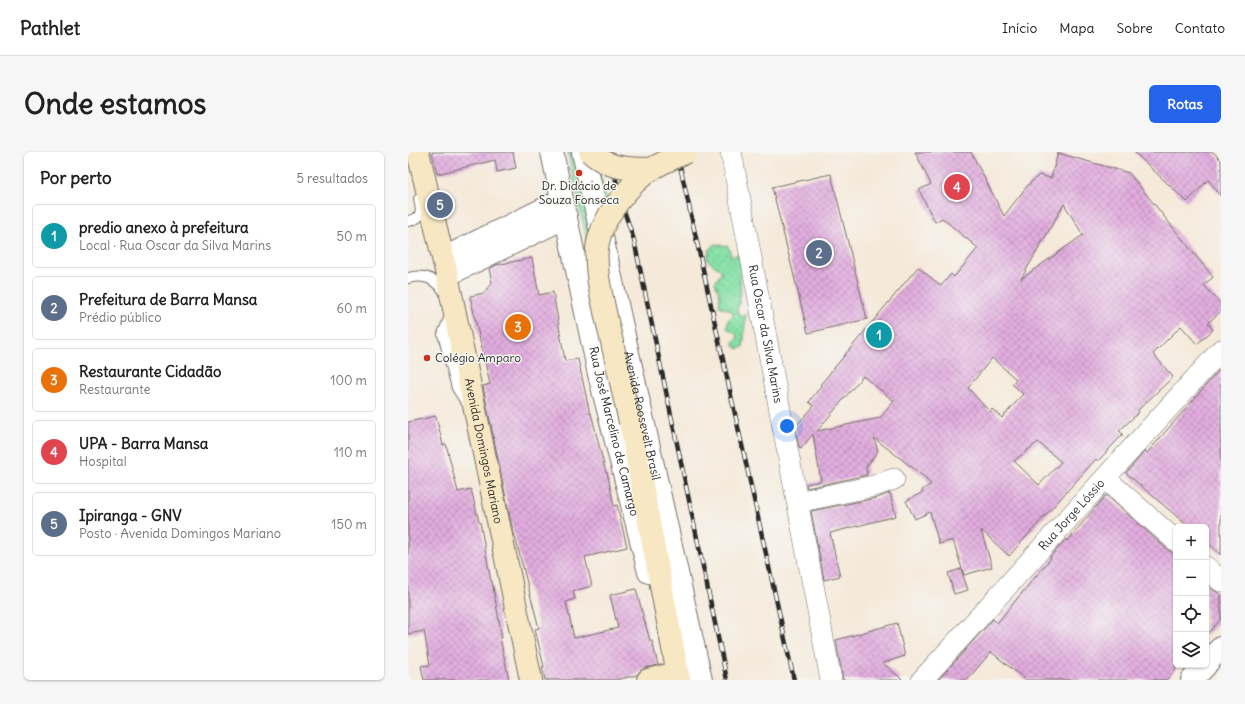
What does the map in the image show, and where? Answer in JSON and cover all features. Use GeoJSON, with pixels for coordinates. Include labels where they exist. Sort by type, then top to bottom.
{"type":"FeatureCollection","features":[{"type":"Feature","properties":{"kind":"main road"},"geometry":{"type":"LineString","coordinates":[[590,152],[598,159],[615,166],[631,169],[653,169],[686,152]]}},
{"type":"Feature","properties":{"kind":"main road","name":"Avenida Domingos Mariano"},"geometry":{"type":"LineString","coordinates":[[414,155],[446,267],[531,680]]}},
{"type":"Feature","properties":{"kind":"main road","name":"Rua José Marcelino de Camargo"},"geometry":{"type":"LineString","coordinates":[[653,169],[635,184],[622,198],[613,210],[602,231],[597,249],[598,278],[630,422],[678,676]]}},
{"type":"Feature","properties":{"kind":"main road"},"geometry":{"type":"LineString","coordinates":[[648,680],[678,676]]}},
{"type":"Feature","properties":{"kind":"street","name":"Rua José Marcelino de Camargo"},"geometry":{"type":"LineString","coordinates":[[552,152],[601,382],[659,611],[671,642]]}},
{"type":"Feature","properties":{"kind":"street","name":"Avenida Roosevelt Brasil"},"geometry":{"type":"LineString","coordinates":[[583,152],[701,680]]}},
{"type":"Feature","properties":{"kind":"street","name":"Rua Oscar da Silva Marins"},"geometry":{"type":"LineString","coordinates":[[731,152],[831,680]]}},
{"type":"Feature","properties":{"kind":"street"},"geometry":{"type":"LineString","coordinates":[[446,267],[564,209]]}},
{"type":"Feature","properties":{"kind":"street","name":"Rua Jorge Lóssio"},"geometry":{"type":"LineString","coordinates":[[922,680],[1221,350]]}},
{"type":"Feature","properties":{"kind":"street"},"geometry":{"type":"LineString","coordinates":[[1106,478],[1173,537]]}},
{"type":"Feature","properties":{"kind":"street"},"geometry":{"type":"LineString","coordinates":[[797,502],[874,486],[894,479]]}},
{"type":"Feature","properties":{"kind":"street"},"geometry":{"type":"LineString","coordinates":[[1209,570],[1221,581]]}},
{"type":"Feature","properties":{"kind":"street"},"geometry":{"type":"LineString","coordinates":[[1209,662],[1221,648]]}},
{"type":"Feature","properties":{"kind":"street"},"geometry":{"type":"LineString","coordinates":[[1192,680],[1203,668]]}},
{"type":"Feature","properties":{"kind":"lane"},"geometry":{"type":"LineString","coordinates":[[408,221],[414,220],[420,215],[421,212],[416,188]]}},
{"type":"Feature","properties":{"kind":"lane"},"geometry":{"type":"LineString","coordinates":[[408,278],[419,275],[436,282],[453,305]]}},
{"type":"Feature","properties":{"kind":"green space"},"geometry":{"type":"Polygon","coordinates":[[[568,152],[582,152],[598,165],[607,201],[589,251],[568,152]]]}},
{"type":"Feature","properties":{"kind":"green space"},"geometry":{"type":"Polygon","coordinates":[[[716,244],[728,246],[732,257],[738,254],[743,264],[740,277],[740,301],[737,310],[741,317],[746,314],[743,347],[738,349],[734,346],[734,341],[738,338],[737,335],[727,328],[728,320],[734,314],[730,310],[719,306],[720,295],[715,283],[722,271],[707,260],[710,249],[716,244]]]}},
{"type":"Feature","properties":{"kind":"building"},"geometry":{"type":"Polygon","coordinates":[[[432,152],[513,152],[516,168],[497,172],[495,160],[437,174],[432,152]]]}},
{"type":"Feature","properties":{"kind":"building"},"geometry":{"type":"Polygon","coordinates":[[[915,152],[971,152],[1004,216],[1027,186],[1039,175],[1051,178],[1058,153],[1129,173],[1213,277],[1204,285],[1221,304],[1221,311],[1208,323],[1213,330],[1197,344],[1181,326],[1153,354],[1173,377],[1138,410],[1139,412],[1119,431],[1123,434],[1098,461],[1096,459],[1009,556],[981,530],[992,567],[964,575],[953,540],[939,544],[930,512],[915,519],[906,501],[923,492],[922,490],[931,484],[925,479],[927,479],[874,438],[878,451],[866,467],[867,475],[807,488],[806,484],[821,481],[813,434],[801,449],[799,447],[795,427],[814,406],[809,402],[821,386],[820,385],[918,267],[941,286],[951,274],[954,277],[978,248],[942,218],[935,222],[919,190],[931,184],[915,152]],[[1064,204],[1021,279],[1083,235],[1064,204]],[[992,358],[968,388],[990,412],[992,409],[1002,418],[1023,394],[1012,384],[1016,379],[992,358]],[[863,376],[817,431],[880,418],[894,401],[863,376]],[[1038,442],[1014,461],[1039,485],[1061,462],[1038,442]]]}},
{"type":"Feature","properties":{"kind":"building"},"geometry":{"type":"Polygon","coordinates":[[[1134,152],[1213,152],[1221,160],[1221,196],[1208,180],[1187,202],[1134,152]]]}},
{"type":"Feature","properties":{"kind":"building"},"geometry":{"type":"Polygon","coordinates":[[[831,174],[867,319],[808,333],[772,187],[831,174]]]}},
{"type":"Feature","properties":{"kind":"building"},"geometry":{"type":"Polygon","coordinates":[[[532,258],[539,295],[553,292],[565,361],[578,359],[590,414],[591,413],[606,473],[607,472],[614,506],[617,505],[627,547],[585,557],[592,586],[573,591],[575,599],[566,602],[574,638],[618,628],[610,595],[636,589],[658,665],[645,668],[637,675],[616,680],[545,680],[542,667],[544,667],[535,629],[539,628],[511,522],[483,386],[490,384],[470,296],[484,293],[492,282],[489,269],[496,265],[532,258]]]}},
{"type":"Feature","properties":{"kind":"building"},"geometry":{"type":"Polygon","coordinates":[[[1221,368],[1221,555],[1209,544],[1209,524],[1186,524],[1126,473],[1145,451],[1147,453],[1221,368]]]}},
{"type":"Feature","properties":{"kind":"building"},"geometry":{"type":"Polygon","coordinates":[[[436,416],[443,445],[446,444],[458,492],[471,489],[480,522],[492,581],[502,638],[500,638],[509,680],[424,680],[421,666],[430,665],[424,631],[408,634],[408,422],[436,416]]]}},
{"type":"Feature","properties":{"kind":"building"},"geometry":{"type":"Polygon","coordinates":[[[890,493],[896,516],[830,533],[840,576],[824,580],[811,511],[877,498],[890,493]]]}},
{"type":"Feature","properties":{"kind":"building"},"geometry":{"type":"Polygon","coordinates":[[[1106,495],[1173,553],[1173,668],[1176,669],[1166,680],[1026,680],[991,652],[967,680],[938,680],[993,619],[997,623],[1051,558],[1050,557],[1066,539],[1067,541],[1106,495]]]}},
{"type":"Feature","properties":{"kind":"building"},"geometry":{"type":"Polygon","coordinates":[[[961,569],[968,590],[954,594],[948,573],[961,569]]]}},
{"type":"Feature","properties":{"kind":"building"},"geometry":{"type":"Polygon","coordinates":[[[1209,586],[1221,594],[1221,619],[1209,633],[1209,586]]]}},
{"type":"Feature","properties":{"kind":"building"},"geometry":{"type":"Polygon","coordinates":[[[897,623],[905,656],[883,663],[903,680],[843,680],[836,640],[897,623]]]}},
{"type":"Feature","properties":{"kind":"railway"},"geometry":{"type":"LineString","coordinates":[[610,152],[620,199],[634,240],[727,680]]}},
{"type":"Feature","properties":{"kind":"railway"},"geometry":{"type":"LineString","coordinates":[[677,152],[794,680]]}},
{"type":"Feature","properties":{"kind":"place","name":"Dr. Didácio de Souza Fonseca"},"geometry":{"type":"Point","coordinates":[579,173]}},
{"type":"Feature","properties":{"kind":"place","name":"UPA - Barra Mansa"},"geometry":{"type":"Point","coordinates":[957,187]}},
{"type":"Feature","properties":{"kind":"place","name":"Ipiranga - GNV"},"geometry":{"type":"Point","coordinates":[440,205]}},
{"type":"Feature","properties":{"kind":"place","name":"Prefeitura de Barra Mansa"},"geometry":{"type":"Point","coordinates":[819,253]}},
{"type":"Feature","properties":{"kind":"place","name":"Restaurante Cidadão"},"geometry":{"type":"Point","coordinates":[518,327]}},
{"type":"Feature","properties":{"kind":"place","name":"predio anexo à prefeitura"},"geometry":{"type":"Point","coordinates":[879,335]}},
{"type":"Feature","properties":{"kind":"place","name":"Colégio Amparo"},"geometry":{"type":"Point","coordinates":[427,358]}}]}
